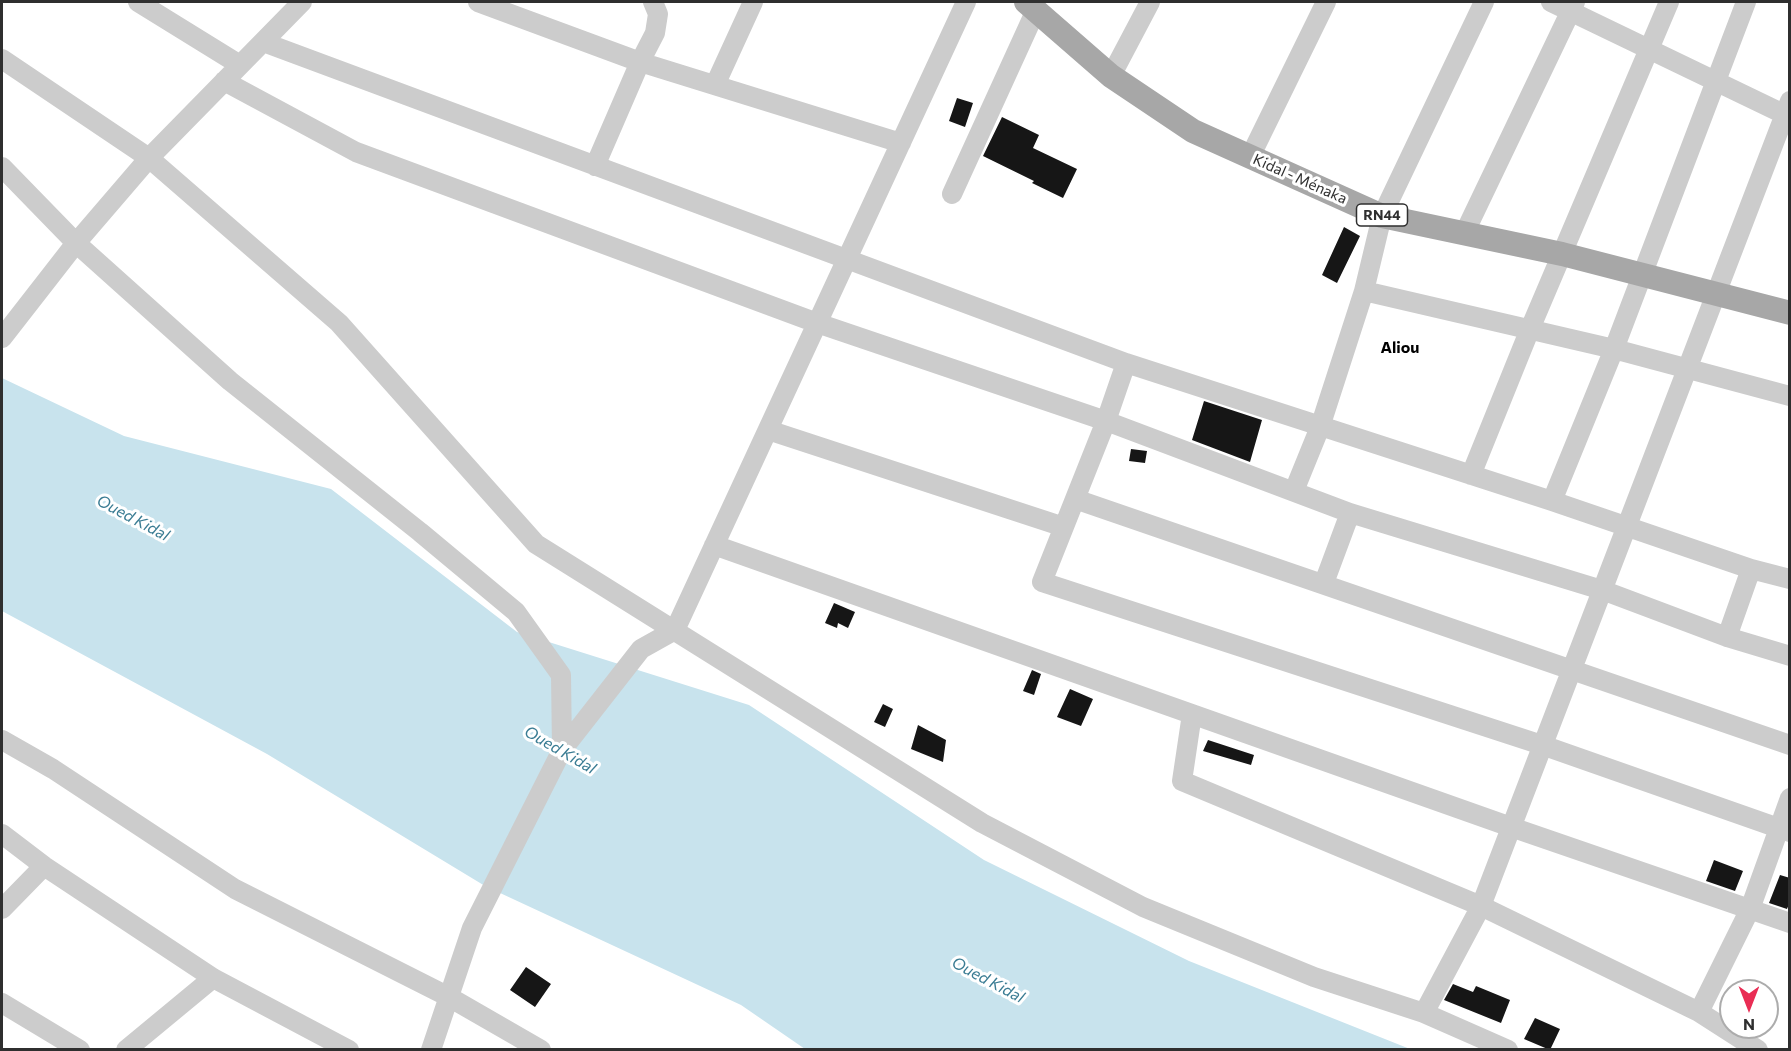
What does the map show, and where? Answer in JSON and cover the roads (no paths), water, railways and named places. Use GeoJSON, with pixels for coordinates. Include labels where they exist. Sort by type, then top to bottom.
{"type":"FeatureCollection","features":[{"type":"Feature","properties":{"kind":"main road","name":"Kidal - Ménaka"},"geometry":{"type":"LineString","coordinates":[[1031,6],[1111,76],[1193,131],[1383,216],[1562,254],[1790,314]]}},
{"type":"Feature","properties":{"kind":"street"},"geometry":{"type":"LineString","coordinates":[[138,2],[240,65]]}},
{"type":"Feature","properties":{"kind":"street"},"geometry":{"type":"LineString","coordinates":[[2,338],[76,243],[150,158],[302,2]]}},
{"type":"Feature","properties":{"kind":"street"},"geometry":{"type":"LineString","coordinates":[[478,2],[640,62],[901,142]]}},
{"type":"Feature","properties":{"kind":"street"},"geometry":{"type":"LineString","coordinates":[[595,166],[655,33],[658,14],[653,2]]}},
{"type":"Feature","properties":{"kind":"street"},"geometry":{"type":"LineString","coordinates":[[715,85],[753,2]]}},
{"type":"Feature","properties":{"kind":"street"},"geometry":{"type":"LineString","coordinates":[[431,1050],[472,928],[562,750],[641,649],[675,630],[966,2]]}},
{"type":"Feature","properties":{"kind":"street"},"geometry":{"type":"LineString","coordinates":[[1111,76],[1150,2]]}},
{"type":"Feature","properties":{"kind":"street"},"geometry":{"type":"LineString","coordinates":[[1250,158],[1326,2]]}},
{"type":"Feature","properties":{"kind":"street"},"geometry":{"type":"LineString","coordinates":[[1294,491],[1320,427],[1365,291],[1383,216],[1484,2]]}},
{"type":"Feature","properties":{"kind":"street"},"geometry":{"type":"LineString","coordinates":[[1424,1013],[1481,906],[1625,526],[1788,111],[1716,81],[1649,49],[1573,6],[1551,2]]}},
{"type":"Feature","properties":{"kind":"street"},"geometry":{"type":"LineString","coordinates":[[1471,474],[1669,2]]}},
{"type":"Feature","properties":{"kind":"street"},"geometry":{"type":"LineString","coordinates":[[1552,501],[1614,349],[1746,2]]}},
{"type":"Feature","properties":{"kind":"street"},"geometry":{"type":"LineString","coordinates":[[952,194],[1031,6]]}},
{"type":"Feature","properties":{"kind":"street"},"geometry":{"type":"LineString","coordinates":[[1464,234],[1573,6]]}},
{"type":"Feature","properties":{"kind":"street"},"geometry":{"type":"LineString","coordinates":[[263,42],[1126,363],[1471,474],[1751,569],[1790,579]]}},
{"type":"Feature","properties":{"kind":"street"},"geometry":{"type":"LineString","coordinates":[[2,59],[150,158],[339,323],[536,544],[981,823],[1143,907],[1314,977],[1424,1013],[1508,1050]]}},
{"type":"Feature","properties":{"kind":"street"},"geometry":{"type":"LineString","coordinates":[[224,81],[356,153],[817,323],[1106,421],[1350,513],[1602,590],[1727,637],[1790,656]]}},
{"type":"Feature","properties":{"kind":"street"},"geometry":{"type":"LineString","coordinates":[[2,167],[76,243],[230,381],[420,532],[516,612],[561,675],[562,750]]}},
{"type":"Feature","properties":{"kind":"street"},"geometry":{"type":"LineString","coordinates":[[1365,291],[1614,349],[1790,396]]}},
{"type":"Feature","properties":{"kind":"street"},"geometry":{"type":"LineString","coordinates":[[1126,363],[1106,421],[1042,582],[1542,745],[1784,830]]}},
{"type":"Feature","properties":{"kind":"street"},"geometry":{"type":"LineString","coordinates":[[768,430],[1064,527]]}},
{"type":"Feature","properties":{"kind":"street"},"geometry":{"type":"LineString","coordinates":[[1075,499],[1790,745]]}},
{"type":"Feature","properties":{"kind":"street"},"geometry":{"type":"LineString","coordinates":[[1324,583],[1350,513]]}},
{"type":"Feature","properties":{"kind":"street"},"geometry":{"type":"LineString","coordinates":[[714,545],[1511,827],[1790,923]]}},
{"type":"Feature","properties":{"kind":"street"},"geometry":{"type":"LineString","coordinates":[[1727,637],[1751,569]]}},
{"type":"Feature","properties":{"kind":"street"},"geometry":{"type":"LineString","coordinates":[[1192,714],[1182,781],[1481,906],[1699,1012],[1747,1047]]}},
{"type":"Feature","properties":{"kind":"street"},"geometry":{"type":"LineString","coordinates":[[2,740],[53,769],[235,889],[450,997],[541,1050]]}},
{"type":"Feature","properties":{"kind":"street"},"geometry":{"type":"LineString","coordinates":[[1699,1012],[1750,909],[1784,830],[1790,798]]}},
{"type":"Feature","properties":{"kind":"street"},"geometry":{"type":"LineString","coordinates":[[2,834],[44,866],[213,978],[349,1050]]}},
{"type":"Feature","properties":{"kind":"street"},"geometry":{"type":"LineString","coordinates":[[2,909],[44,866]]}},
{"type":"Feature","properties":{"kind":"street"},"geometry":{"type":"LineString","coordinates":[[126,1050],[213,978]]}},
{"type":"Feature","properties":{"kind":"street"},"geometry":{"type":"LineString","coordinates":[[2,1003],[80,1050]]}},
{"type":"Feature","properties":{"kind":"water","name":"Oued Kidal"},"geometry":{"type":"Polygon","coordinates":[[[2,378],[124,436],[331,489],[517,632],[749,705],[984,860],[1189,961],[1410,1049],[805,1049],[741,1005],[485,886],[267,754],[2,611],[2,378]]]}},
{"type":"Feature","properties":{"kind":"district","name":"Aliou"},"geometry":{"type":"Point","coordinates":[1400,348]}}]}
